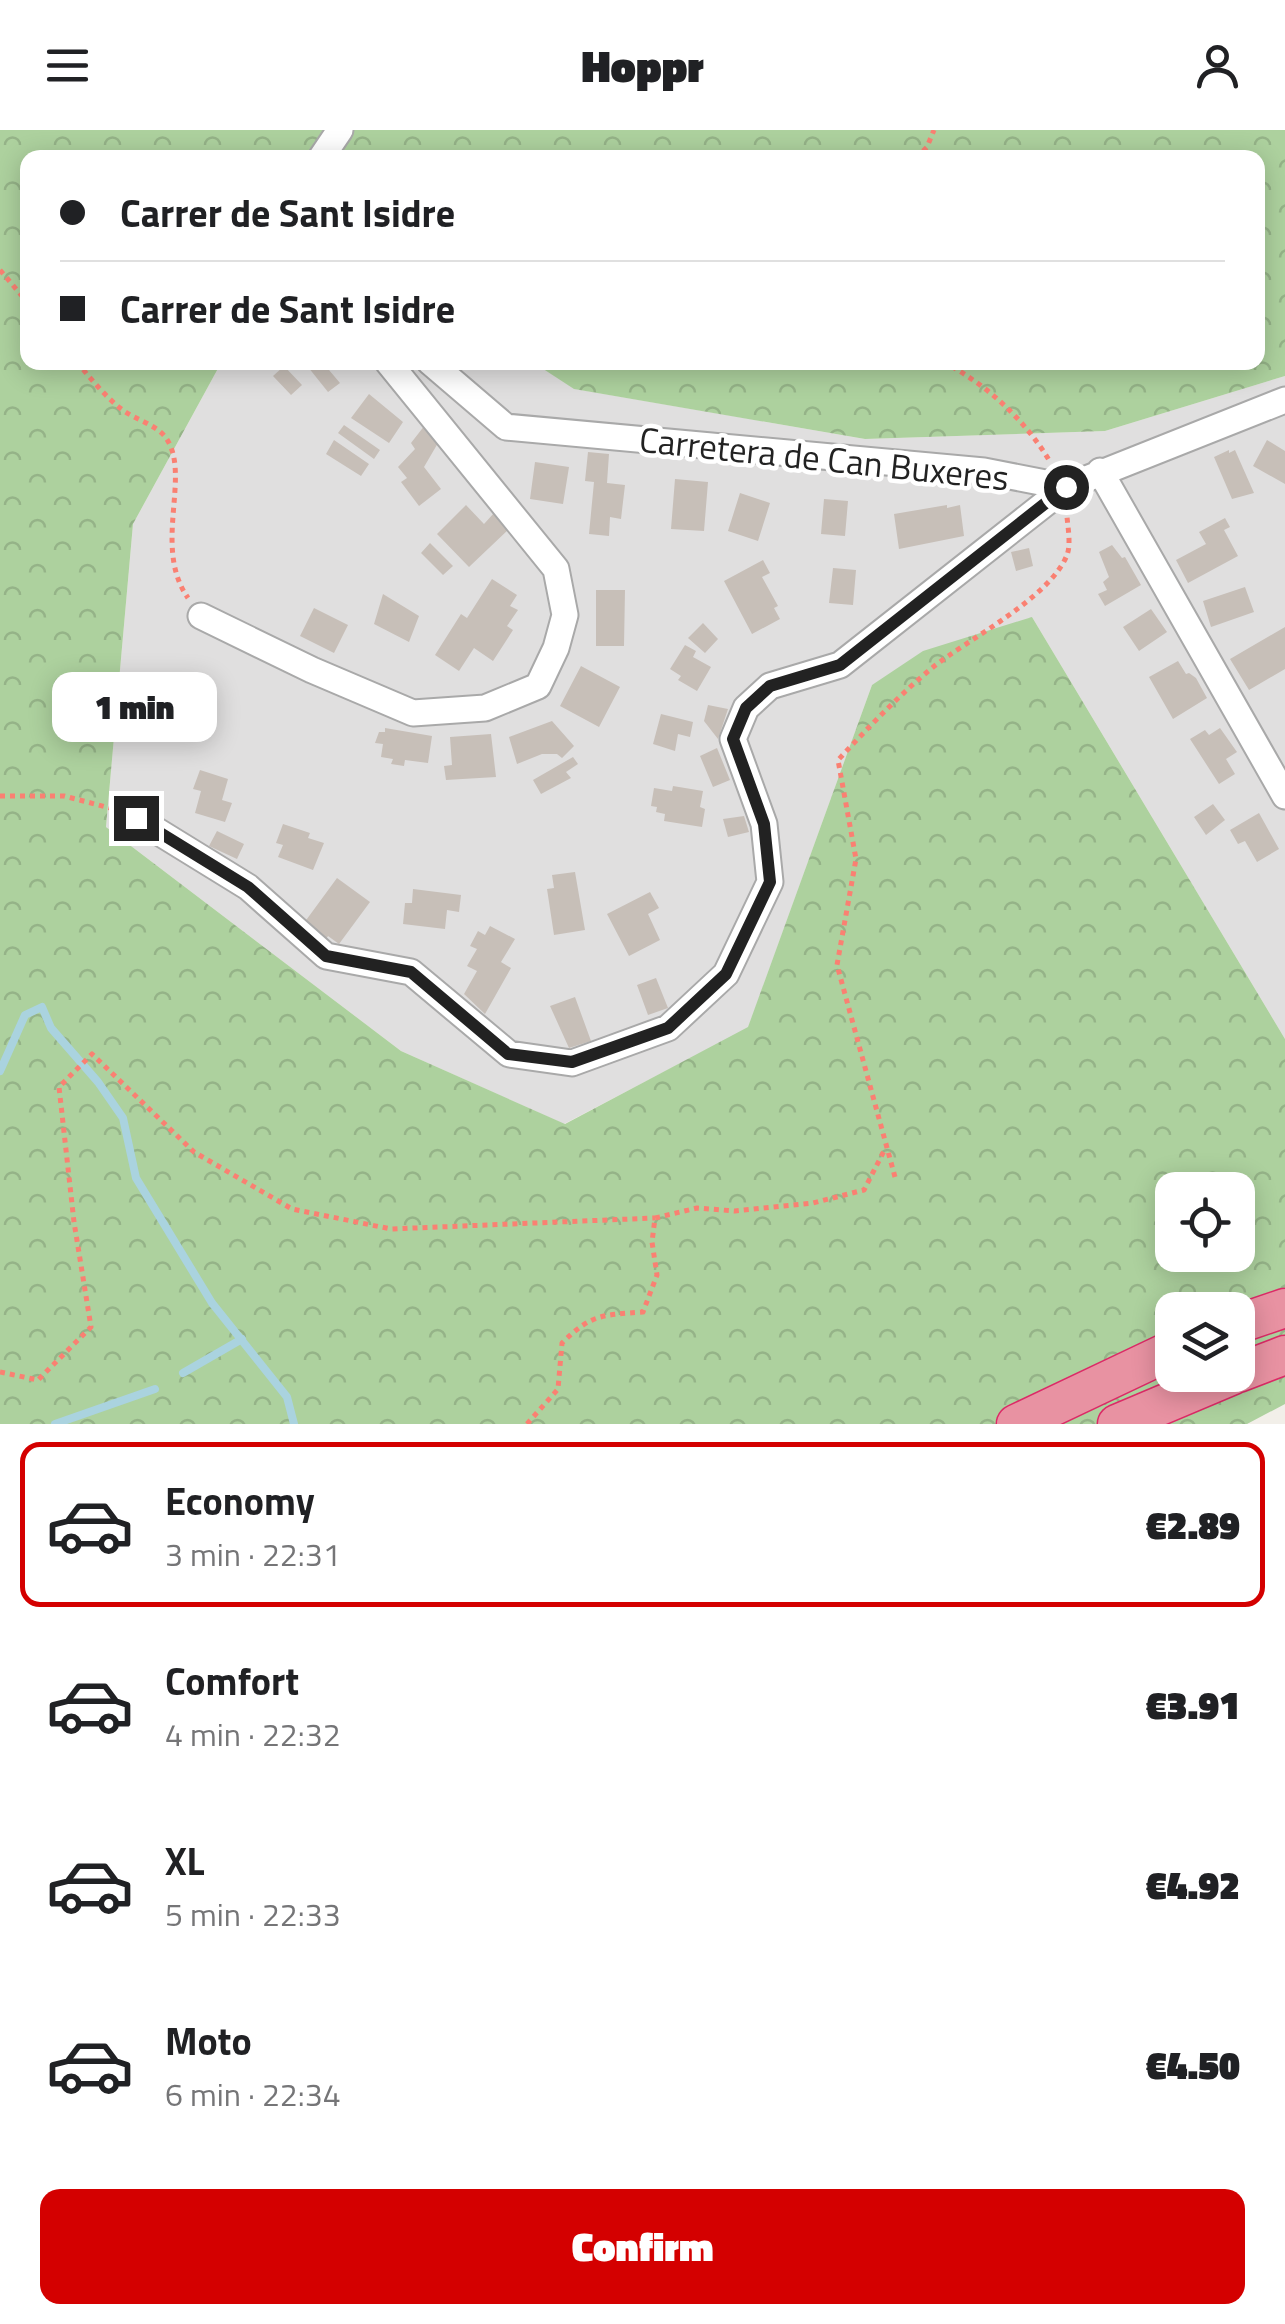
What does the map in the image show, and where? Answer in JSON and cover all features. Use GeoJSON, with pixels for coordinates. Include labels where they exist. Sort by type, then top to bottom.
{"type":"FeatureCollection","features":[{"type":"Feature","properties":{"kind":"highway"},"geometry":{"type":"LineString","coordinates":[[1255,1318],[1285,1308]]}},
{"type":"Feature","properties":{"kind":"highway"},"geometry":{"type":"LineString","coordinates":[[1255,1366],[1285,1355]]}},
{"type":"Feature","properties":{"kind":"highway"},"geometry":{"type":"LineString","coordinates":[[1016,1424],[1155,1358]]}},
{"type":"Feature","properties":{"kind":"highway"},"geometry":{"type":"LineString","coordinates":[[1117,1424],[1193,1392]]}},
{"type":"Feature","properties":{"kind":"street"},"geometry":{"type":"LineString","coordinates":[[201,616],[312,670],[413,712],[486,708],[538,686],[556,648],[565,615],[556,569],[394,370]]}},
{"type":"Feature","properties":{"kind":"street","name":"Carretera de Can Buxeres"},"geometry":{"type":"LineString","coordinates":[[439,370],[506,427],[984,470],[1066,487]]}},
{"type":"Feature","properties":{"kind":"street"},"geometry":{"type":"LineString","coordinates":[[136,818],[248,887],[326,956],[411,972],[508,1054],[572,1062],[668,1028],[726,974],[770,882],[764,824],[733,739],[746,708],[770,686],[840,665],[1066,487],[1285,400]]}},
{"type":"Feature","properties":{"kind":"street"},"geometry":{"type":"LineString","coordinates":[[1100,472],[1285,796]]}},
{"type":"Feature","properties":{"kind":"path"},"geometry":{"type":"LineString","coordinates":[[0,270],[20,294]]}},
{"type":"Feature","properties":{"kind":"path"},"geometry":{"type":"LineString","coordinates":[[84,370],[121,409],[166,438],[175,463],[170,551],[180,587],[201,616]]}},
{"type":"Feature","properties":{"kind":"path"},"geometry":{"type":"LineString","coordinates":[[895,1177],[838,965],[856,859],[838,760],[878,716],[933,666],[1004,618],[1054,576],[1069,552],[1066,487],[1033,433],[960,370]]}},
{"type":"Feature","properties":{"kind":"path"},"geometry":{"type":"LineString","coordinates":[[0,796],[64,796],[136,818]]}},
{"type":"Feature","properties":{"kind":"path"},"geometry":{"type":"LineString","coordinates":[[0,1372],[38,1380],[91,1327],[59,1087],[92,1054],[194,1152],[292,1208],[391,1229],[655,1218],[698,1208],[735,1211],[813,1203],[864,1190],[886,1147]]}},
{"type":"Feature","properties":{"kind":"path"},"geometry":{"type":"LineString","coordinates":[[527,1424],[558,1389],[562,1343],[584,1321],[643,1312],[658,1275],[652,1242],[655,1218]]}},
{"type":"Feature","properties":{"kind":"shaded area"},"geometry":{"type":"Polygon","coordinates":[[[217,370],[545,370],[575,389],[865,439],[1105,431],[1285,376],[1285,1039],[1032,617],[872,685],[748,1028],[564,1124],[401,1051],[106,827],[133,524],[217,370]]]}},
{"type":"Feature","properties":{"kind":"green space"},"geometry":{"type":"Polygon","coordinates":[[[0,130],[1285,130],[1285,376],[1105,431],[865,439],[574,389],[545,370],[1265,370],[1265,150],[20,150],[20,370],[217,370],[133,524],[106,827],[401,1051],[565,1124],[748,1027],[872,685],[923,651],[1032,617],[1285,1039],[1285,1404],[1247,1424],[0,1424],[0,130]]]}},
{"type":"Feature","properties":{"kind":"building"},"geometry":{"type":"Polygon","coordinates":[[[280,370],[288,370],[302,385],[291,395],[273,376],[280,370]]]}},
{"type":"Feature","properties":{"kind":"building"},"geometry":{"type":"Polygon","coordinates":[[[310,370],[329,370],[340,383],[328,392],[310,370]]]}},
{"type":"Feature","properties":{"kind":"building"},"geometry":{"type":"Polygon","coordinates":[[[369,394],[403,422],[389,443],[351,418],[369,394]]]}},
{"type":"Feature","properties":{"kind":"building"},"geometry":{"type":"Polygon","coordinates":[[[344,425],[380,450],[374,459],[338,433],[344,425]]]}},
{"type":"Feature","properties":{"kind":"building"},"geometry":{"type":"Polygon","coordinates":[[[425,425],[438,443],[424,467],[441,489],[419,506],[401,482],[407,478],[398,467],[415,449],[411,443],[425,425]]]}},
{"type":"Feature","properties":{"kind":"building"},"geometry":{"type":"Polygon","coordinates":[[[334,440],[369,464],[361,476],[326,454],[334,440]]]}},
{"type":"Feature","properties":{"kind":"building"},"geometry":{"type":"Polygon","coordinates":[[[1267,440],[1285,451],[1285,484],[1253,466],[1267,440]]]}},
{"type":"Feature","properties":{"kind":"building"},"geometry":{"type":"Polygon","coordinates":[[[1235,450],[1254,493],[1232,499],[1214,457],[1235,450]]]}},
{"type":"Feature","properties":{"kind":"building"},"geometry":{"type":"Polygon","coordinates":[[[588,452],[609,454],[607,483],[625,485],[621,519],[610,517],[609,536],[589,534],[594,482],[585,481],[588,452]]]}},
{"type":"Feature","properties":{"kind":"building"},"geometry":{"type":"Polygon","coordinates":[[[535,462],[569,467],[563,504],[530,499],[535,462]]]}},
{"type":"Feature","properties":{"kind":"building"},"geometry":{"type":"Polygon","coordinates":[[[675,479],[708,482],[704,531],[671,529],[675,479]]]}},
{"type":"Feature","properties":{"kind":"building"},"geometry":{"type":"Polygon","coordinates":[[[740,493],[770,503],[758,541],[728,531],[740,493]]]}},
{"type":"Feature","properties":{"kind":"building"},"geometry":{"type":"Polygon","coordinates":[[[824,499],[848,501],[845,536],[821,534],[824,499]]]}},
{"type":"Feature","properties":{"kind":"building"},"geometry":{"type":"Polygon","coordinates":[[[466,505],[484,524],[494,513],[509,529],[469,567],[437,534],[466,505]]]}},
{"type":"Feature","properties":{"kind":"building"},"geometry":{"type":"Polygon","coordinates":[[[960,505],[964,536],[899,549],[894,514],[960,505]]]}},
{"type":"Feature","properties":{"kind":"building"},"geometry":{"type":"Polygon","coordinates":[[[1225,518],[1230,527],[1224,530],[1238,556],[1188,583],[1176,560],[1206,544],[1199,532],[1225,518]]]}},
{"type":"Feature","properties":{"kind":"building"},"geometry":{"type":"Polygon","coordinates":[[[430,543],[453,566],[443,575],[421,553],[430,543]]]}},
{"type":"Feature","properties":{"kind":"building"},"geometry":{"type":"Polygon","coordinates":[[[1112,545],[1125,557],[1141,585],[1105,606],[1098,594],[1107,590],[1103,582],[1109,577],[1099,552],[1112,545]]]}},
{"type":"Feature","properties":{"kind":"building"},"geometry":{"type":"Polygon","coordinates":[[[1029,548],[1033,566],[1016,571],[1011,552],[1029,548]]]}},
{"type":"Feature","properties":{"kind":"building"},"geometry":{"type":"Polygon","coordinates":[[[763,560],[770,573],[762,577],[778,606],[774,608],[780,619],[752,634],[724,581],[763,560]]]}},
{"type":"Feature","properties":{"kind":"building"},"geometry":{"type":"Polygon","coordinates":[[[833,568],[856,570],[853,605],[829,603],[833,568]]]}},
{"type":"Feature","properties":{"kind":"building"},"geometry":{"type":"Polygon","coordinates":[[[492,579],[517,595],[510,606],[518,610],[507,626],[513,630],[493,661],[474,648],[459,671],[435,655],[461,614],[467,618],[492,579]]]}},
{"type":"Feature","properties":{"kind":"building"},"geometry":{"type":"Polygon","coordinates":[[[1245,587],[1254,612],[1211,627],[1203,601],[1245,587]]]}},
{"type":"Feature","properties":{"kind":"building"},"geometry":{"type":"Polygon","coordinates":[[[596,590],[625,590],[624,646],[596,646],[596,590]]]}},
{"type":"Feature","properties":{"kind":"building"},"geometry":{"type":"Polygon","coordinates":[[[383,594],[419,616],[409,642],[374,624],[383,594]]]}},
{"type":"Feature","properties":{"kind":"building"},"geometry":{"type":"Polygon","coordinates":[[[314,608],[348,625],[334,653],[300,636],[314,608]]]}},
{"type":"Feature","properties":{"kind":"building"},"geometry":{"type":"Polygon","coordinates":[[[1151,609],[1167,632],[1139,651],[1123,627],[1151,609]]]}},
{"type":"Feature","properties":{"kind":"building"},"geometry":{"type":"Polygon","coordinates":[[[703,623],[718,639],[705,653],[688,638],[703,623]]]}},
{"type":"Feature","properties":{"kind":"building"},"geometry":{"type":"Polygon","coordinates":[[[1285,627],[1285,669],[1249,690],[1230,659],[1285,627]]]}},
{"type":"Feature","properties":{"kind":"building"},"geometry":{"type":"Polygon","coordinates":[[[685,645],[696,651],[693,657],[711,667],[697,691],[678,680],[681,676],[670,669],[685,645]]]}},
{"type":"Feature","properties":{"kind":"building"},"geometry":{"type":"Polygon","coordinates":[[[1178,661],[1186,674],[1196,678],[1207,698],[1173,719],[1149,677],[1178,661]]]}},
{"type":"Feature","properties":{"kind":"building"},"geometry":{"type":"Polygon","coordinates":[[[581,666],[620,687],[599,727],[560,706],[581,666]]]}},
{"type":"Feature","properties":{"kind":"building"},"geometry":{"type":"Polygon","coordinates":[[[708,705],[728,709],[718,739],[704,721],[708,705]]]}},
{"type":"Feature","properties":{"kind":"building"},"geometry":{"type":"Polygon","coordinates":[[[661,714],[693,722],[690,737],[678,734],[675,751],[653,744],[661,714]]]}},
{"type":"Feature","properties":{"kind":"building"},"geometry":{"type":"Polygon","coordinates":[[[552,721],[574,746],[562,758],[542,754],[517,764],[509,737],[552,721]]]}},
{"type":"Feature","properties":{"kind":"building"},"geometry":{"type":"Polygon","coordinates":[[[385,728],[432,736],[428,763],[405,760],[404,766],[381,757],[383,744],[375,743],[385,728]]]}},
{"type":"Feature","properties":{"kind":"building"},"geometry":{"type":"Polygon","coordinates":[[[1220,728],[1237,752],[1226,759],[1235,774],[1219,784],[1190,739],[1205,730],[1209,735],[1220,728]]]}},
{"type":"Feature","properties":{"kind":"building"},"geometry":{"type":"Polygon","coordinates":[[[491,734],[496,777],[446,780],[444,766],[452,765],[450,737],[491,734]]]}},
{"type":"Feature","properties":{"kind":"building"},"geometry":{"type":"Polygon","coordinates":[[[717,748],[730,780],[713,787],[700,756],[717,748]]]}},
{"type":"Feature","properties":{"kind":"building"},"geometry":{"type":"Polygon","coordinates":[[[573,757],[578,764],[566,772],[571,778],[541,794],[533,780],[573,757]]]}},
{"type":"Feature","properties":{"kind":"building"},"geometry":{"type":"Polygon","coordinates":[[[200,770],[228,779],[222,800],[232,803],[225,822],[195,813],[201,791],[193,789],[200,770]]]}},
{"type":"Feature","properties":{"kind":"building"},"geometry":{"type":"Polygon","coordinates":[[[673,786],[703,791],[702,827],[664,821],[665,814],[651,806],[654,788],[672,791],[673,786]]]}},
{"type":"Feature","properties":{"kind":"building"},"geometry":{"type":"Polygon","coordinates":[[[1213,804],[1225,820],[1206,835],[1194,817],[1213,804]]]}},
{"type":"Feature","properties":{"kind":"building"},"geometry":{"type":"Polygon","coordinates":[[[1259,813],[1279,849],[1257,862],[1245,841],[1238,844],[1230,830],[1259,813]]]}},
{"type":"Feature","properties":{"kind":"building"},"geometry":{"type":"Polygon","coordinates":[[[744,816],[749,832],[728,837],[723,819],[744,816]]]}},
{"type":"Feature","properties":{"kind":"building"},"geometry":{"type":"Polygon","coordinates":[[[283,824],[310,833],[308,838],[324,843],[313,870],[278,857],[283,845],[276,843],[283,824]]]}},
{"type":"Feature","properties":{"kind":"building"},"geometry":{"type":"Polygon","coordinates":[[[217,831],[244,844],[237,859],[209,846],[217,831]]]}},
{"type":"Feature","properties":{"kind":"building"},"geometry":{"type":"Polygon","coordinates":[[[575,872],[585,930],[554,935],[547,889],[554,888],[552,875],[575,872]]]}},
{"type":"Feature","properties":{"kind":"building"},"geometry":{"type":"Polygon","coordinates":[[[337,878],[370,902],[339,944],[328,936],[325,941],[304,923],[337,878]]]}},
{"type":"Feature","properties":{"kind":"building"},"geometry":{"type":"Polygon","coordinates":[[[413,889],[461,895],[459,912],[447,910],[445,929],[403,924],[405,903],[412,903],[413,889]]]}},
{"type":"Feature","properties":{"kind":"building"},"geometry":{"type":"Polygon","coordinates":[[[650,892],[659,908],[648,914],[660,940],[629,956],[607,914],[650,892]]]}},
{"type":"Feature","properties":{"kind":"building"},"geometry":{"type":"Polygon","coordinates":[[[490,926],[515,939],[501,962],[511,968],[485,1014],[464,994],[477,971],[467,966],[477,949],[470,946],[478,931],[485,935],[490,926]]]}},
{"type":"Feature","properties":{"kind":"building"},"geometry":{"type":"Polygon","coordinates":[[[656,978],[668,1008],[648,1015],[637,985],[656,978]]]}},
{"type":"Feature","properties":{"kind":"building"},"geometry":{"type":"Polygon","coordinates":[[[575,997],[591,1041],[569,1048],[550,1006],[575,997]]]}},
{"type":"Feature","properties":{"kind":"waterway"},"geometry":{"type":"LineString","coordinates":[[0,1071],[25,1015],[42,1007],[51,1028],[123,1118],[136,1178],[212,1303],[287,1397],[294,1424]]}},
{"type":"Feature","properties":{"kind":"waterway"},"geometry":{"type":"LineString","coordinates":[[183,1373],[242,1339]]}},
{"type":"Feature","properties":{"kind":"waterway"},"geometry":{"type":"LineString","coordinates":[[55,1424],[155,1389]]}},
{"type":"Feature","properties":{"kind":"route"},"geometry":{"type":"LineString","coordinates":[[136,818],[248,887],[326,956],[411,972],[508,1054],[572,1062],[668,1028],[726,974],[770,882],[764,824],[733,739],[746,708],[770,686],[840,665],[1066,487]]}}]}
